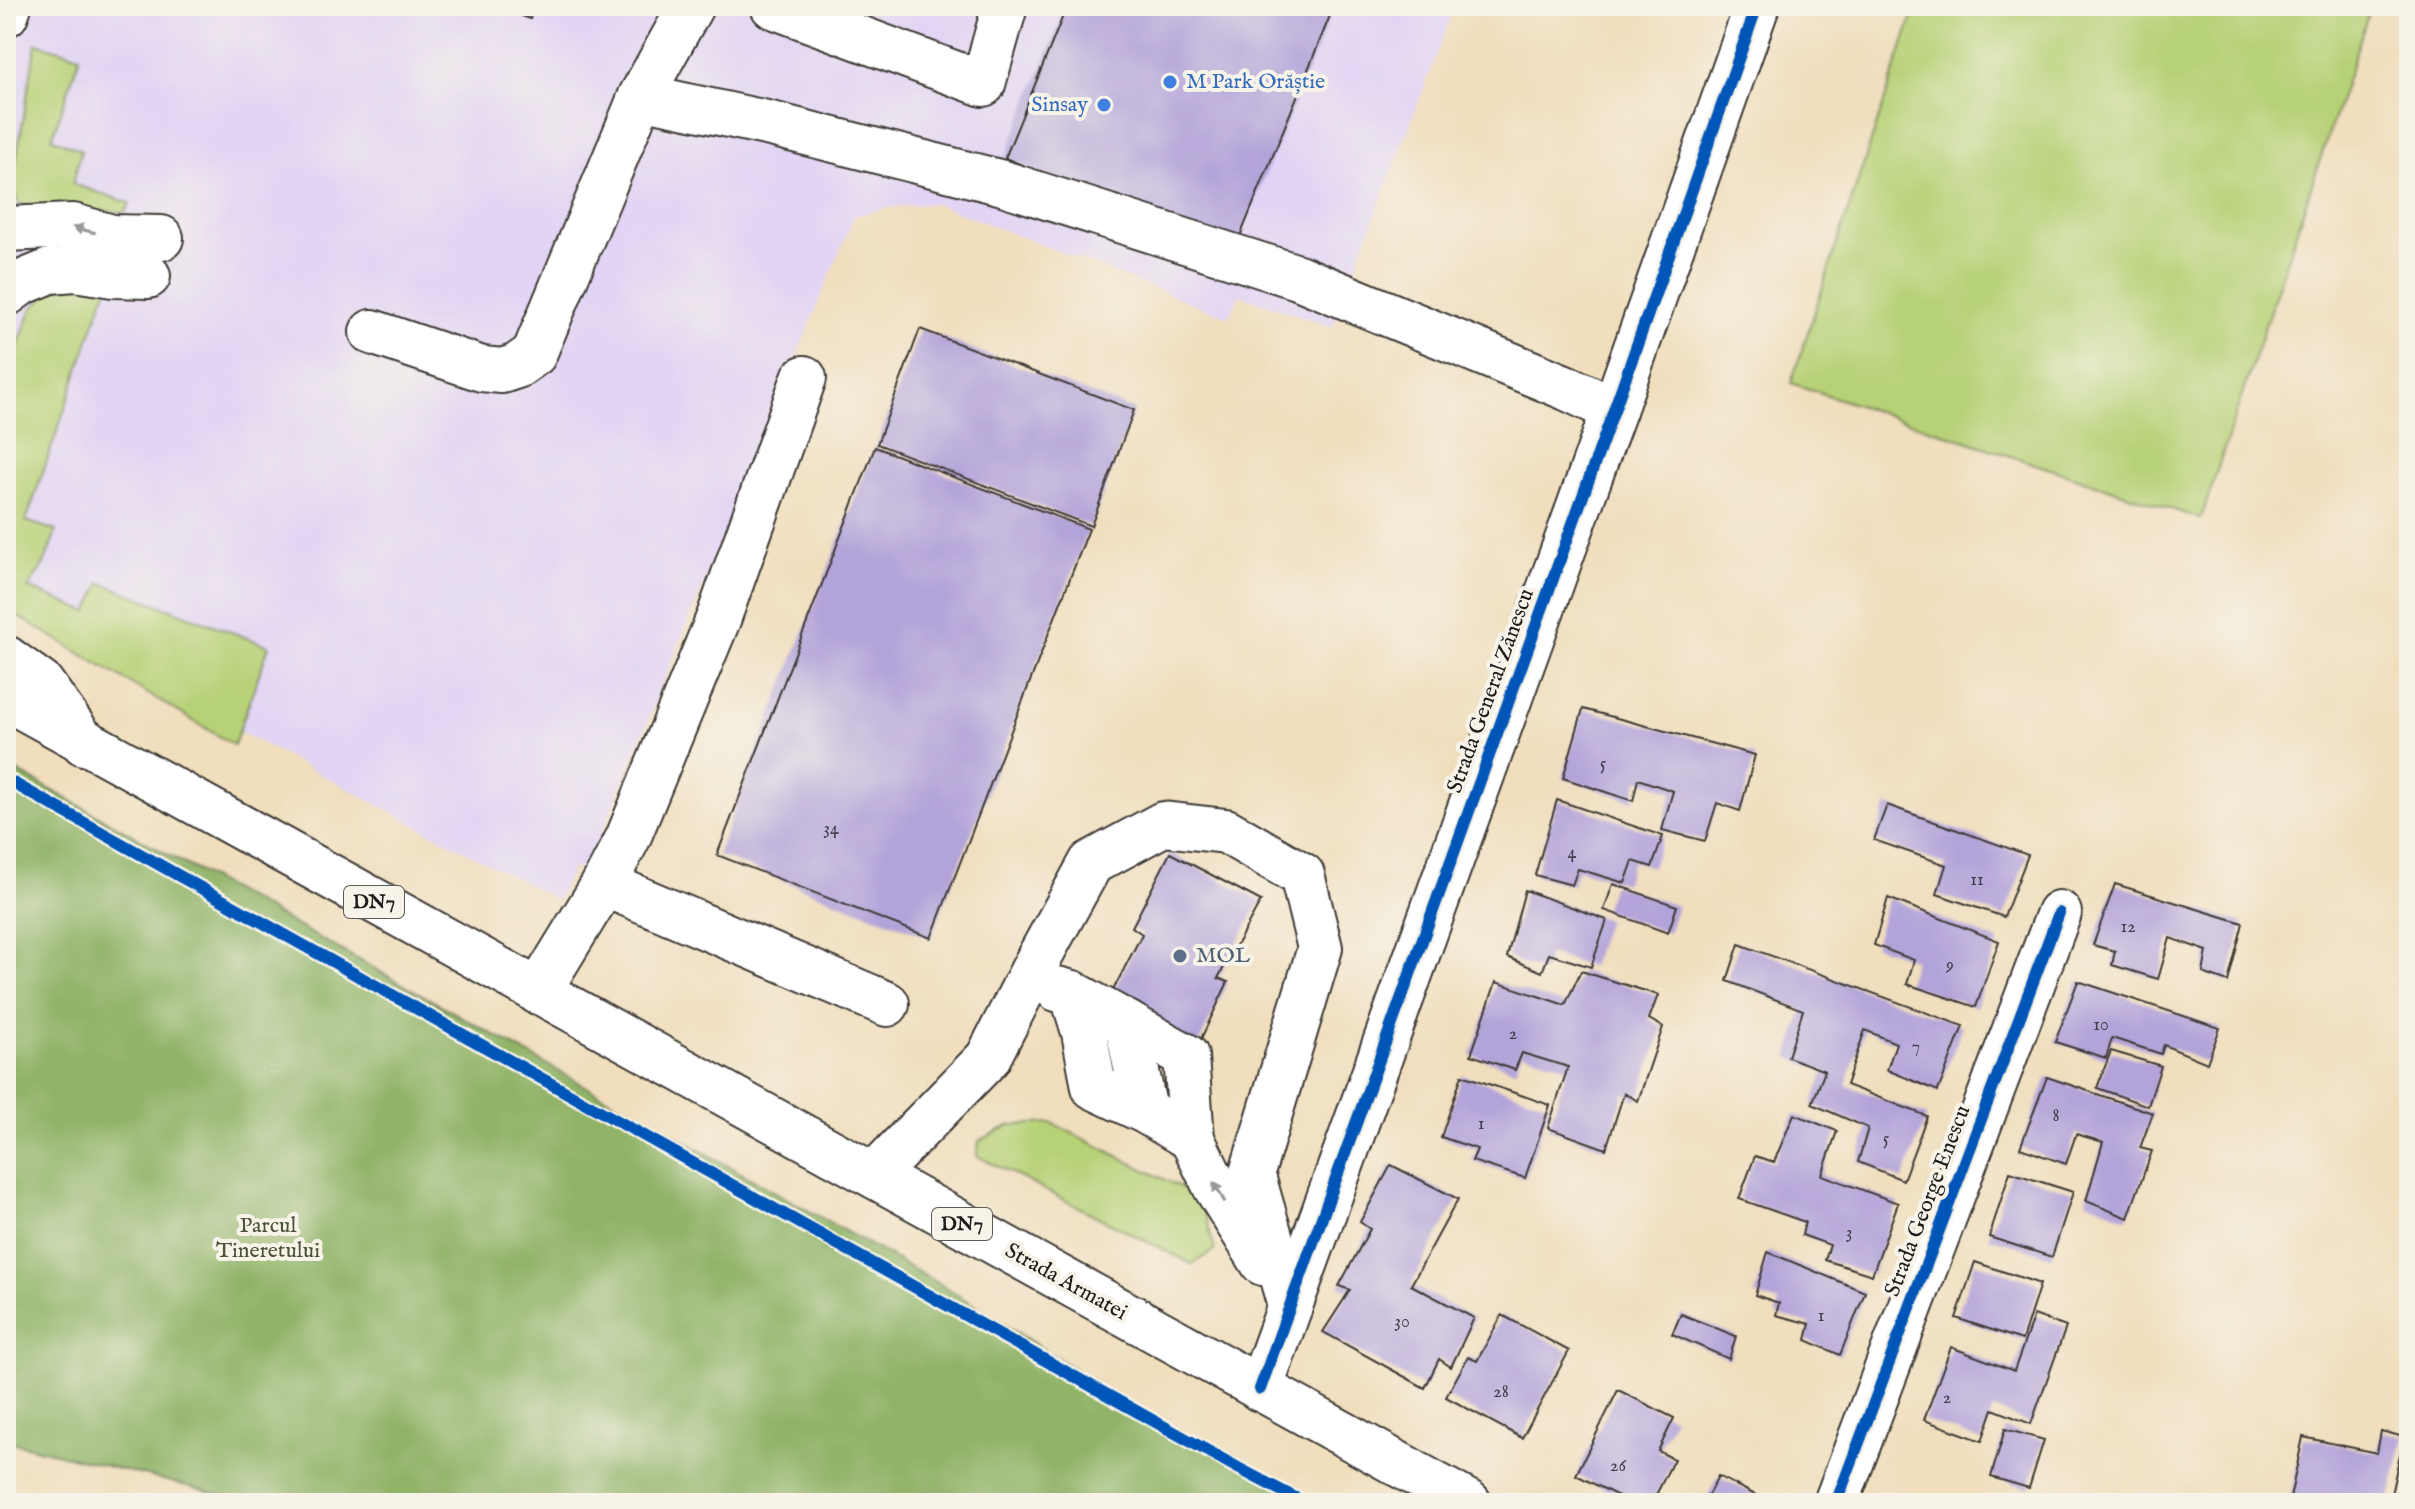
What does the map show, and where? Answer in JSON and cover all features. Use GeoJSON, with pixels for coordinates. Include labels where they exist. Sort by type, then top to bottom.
{"type":"FeatureCollection","features":[{"type":"Feature","properties":{"kind":"street"},"geometry":{"type":"LineString","coordinates":[[6,14],[9,6]]}},
{"type":"Feature","properties":{"kind":"street"},"geometry":{"type":"LineString","coordinates":[[372,332],[482,369],[502,371],[528,360],[534,354],[641,96],[691,6]]}},
{"type":"Feature","properties":{"kind":"street"},"geometry":{"type":"LineString","coordinates":[[773,6],[983,84],[1005,6]]}},
{"type":"Feature","properties":{"kind":"street","name":"Strada General Zănescu"},"geometry":{"type":"LineString","coordinates":[[1260,1389],[1757,6]]}},
{"type":"Feature","properties":{"kind":"street"},"geometry":{"type":"LineString","coordinates":[[641,96],[771,124],[1003,183],[1298,277],[1614,410]]}},
{"type":"Feature","properties":{"kind":"street"},"geometry":{"type":"LineString","coordinates":[[6,229],[73,226],[112,237],[141,263],[50,271],[21,283],[6,294]]}},
{"type":"Feature","properties":{"kind":"street"},"geometry":{"type":"LineString","coordinates":[[538,992],[604,884],[628,838],[719,617],[804,378]]}},
{"type":"Feature","properties":{"kind":"street"},"geometry":{"type":"LineString","coordinates":[[6,658],[42,684],[84,743]]}},
{"type":"Feature","properties":{"kind":"street","name":"DN7"},"geometry":{"type":"LineString","coordinates":[[6,698],[538,992]]}},
{"type":"Feature","properties":{"kind":"street"},"geometry":{"type":"LineString","coordinates":[[874,1175],[988,1058],[1091,863],[1163,824],[1226,831],[1302,875],[1320,948],[1252,1173],[1290,1306]]}},
{"type":"Feature","properties":{"kind":"street"},"geometry":{"type":"LineString","coordinates":[[604,884],[887,1004]]}},
{"type":"Feature","properties":{"kind":"street","name":"Strada George Enescu"},"geometry":{"type":"LineString","coordinates":[[1836,1503],[2059,913]]}},
{"type":"Feature","properties":{"kind":"street"},"geometry":{"type":"LineString","coordinates":[[1009,1014],[1057,989],[1114,1015],[1186,1056],[1192,1139],[1215,1186],[1290,1306]]}},
{"type":"Feature","properties":{"kind":"street","name":"Strada Armatei"},"geometry":{"type":"LineString","coordinates":[[538,992],[1469,1503]]}},
{"type":"Feature","properties":{"kind":"street"},"geometry":{"type":"LineString","coordinates":[[1114,1015],[1084,1032],[1094,1087],[1192,1139]]}},
{"type":"Feature","properties":{"kind":"street"},"geometry":{"type":"LineString","coordinates":[[1114,1015],[1131,1105]]}},
{"type":"Feature","properties":{"kind":"shaded area"},"geometry":{"type":"Polygon","coordinates":[[[6,6],[1455,6],[1333,327],[1240,295],[1228,317],[934,203],[886,208],[854,216],[586,872],[573,867],[557,900],[6,607],[6,6]]]}},
{"type":"Feature","properties":{"kind":"green space"},"geometry":{"type":"Polygon","coordinates":[[[1916,6],[2371,6],[2201,519],[1791,383],[1916,6]]]}},
{"type":"Feature","properties":{"kind":"green space"},"geometry":{"type":"Polygon","coordinates":[[[36,43],[80,56],[52,138],[81,150],[73,184],[130,203],[125,213],[19,204],[12,185],[36,43]]]}},
{"type":"Feature","properties":{"kind":"green space"},"geometry":{"type":"Polygon","coordinates":[[[110,279],[26,521],[56,531],[45,562],[28,588],[88,612],[101,583],[269,646],[234,745],[6,609],[6,378],[32,308],[54,289],[110,279]]]}},
{"type":"Feature","properties":{"kind":"green space","name":"Parcul Tineretului"},"geometry":{"type":"Polygon","coordinates":[[[6,765],[947,1288],[1176,1434],[1235,1455],[1304,1503],[255,1503],[6,1441],[6,765]]]}},
{"type":"Feature","properties":{"kind":"green space"},"geometry":{"type":"Polygon","coordinates":[[[1052,1123],[1190,1192],[1205,1213],[1215,1251],[1192,1264],[977,1156],[979,1141],[1010,1125],[1052,1123]]]}},
{"type":"Feature","properties":{"kind":"building"},"geometry":{"type":"Polygon","coordinates":[[[494,6],[534,6],[530,19],[494,6]]]}},
{"type":"Feature","properties":{"kind":"building","name":"M Park Orăștie"},"geometry":{"type":"Polygon","coordinates":[[[1067,6],[1334,6],[1234,251],[1005,158],[1067,6]]]}},
{"type":"Feature","properties":{"kind":"building"},"geometry":{"type":"Polygon","coordinates":[[[920,329],[1134,410],[1091,526],[877,444],[920,329]]]}},
{"type":"Feature","properties":{"kind":"building"},"geometry":{"type":"Polygon","coordinates":[[[875,447],[1089,529],[931,938],[717,855],[875,447]]]}},
{"type":"Feature","properties":{"kind":"building"},"geometry":{"type":"Polygon","coordinates":[[[1583,709],[1755,755],[1740,811],[1717,803],[1705,841],[1662,830],[1673,791],[1638,779],[1633,801],[1563,778],[1583,709]]]}},
{"type":"Feature","properties":{"kind":"building"},"geometry":{"type":"Polygon","coordinates":[[[1557,800],[1663,836],[1652,867],[1633,861],[1625,883],[1578,869],[1572,885],[1535,875],[1557,800]]]}},
{"type":"Feature","properties":{"kind":"building"},"geometry":{"type":"Polygon","coordinates":[[[1887,805],[2028,855],[2004,917],[1937,894],[1946,865],[1874,840],[1887,805]]]}},
{"type":"Feature","properties":{"kind":"building","name":"MOL"},"geometry":{"type":"Polygon","coordinates":[[[1170,853],[1261,901],[1218,978],[1228,982],[1198,1045],[1109,998],[1142,934],[1132,927],[1170,853]]]}},
{"type":"Feature","properties":{"kind":"building"},"geometry":{"type":"Polygon","coordinates":[[[1613,884],[1677,906],[1668,933],[1604,910],[1613,884]]]}},
{"type":"Feature","properties":{"kind":"building"},"geometry":{"type":"Polygon","coordinates":[[[2115,884],[2243,923],[2228,982],[2203,973],[2207,951],[2170,938],[2158,979],[2112,965],[2115,951],[2093,945],[2115,884]]]}},
{"type":"Feature","properties":{"kind":"building"},"geometry":{"type":"Polygon","coordinates":[[[1525,890],[1607,920],[1591,967],[1549,954],[1542,972],[1507,957],[1525,890]]]}},
{"type":"Feature","properties":{"kind":"building"},"geometry":{"type":"Polygon","coordinates":[[[1888,898],[1999,941],[1976,1007],[1907,984],[1914,960],[1874,945],[1888,898]]]}},
{"type":"Feature","properties":{"kind":"building"},"geometry":{"type":"Polygon","coordinates":[[[1739,944],[1963,1026],[1938,1091],[1887,1070],[1896,1043],[1865,1030],[1846,1085],[1927,1116],[1903,1180],[1858,1162],[1868,1128],[1812,1104],[1825,1071],[1788,1057],[1803,1010],[1727,981],[1739,944]]]}},
{"type":"Feature","properties":{"kind":"building"},"geometry":{"type":"Polygon","coordinates":[[[1581,971],[1658,995],[1649,1019],[1663,1027],[1638,1101],[1624,1093],[1606,1149],[1548,1128],[1568,1067],[1522,1053],[1515,1070],[1471,1055],[1496,982],[1565,1005],[1581,971]]]}},
{"type":"Feature","properties":{"kind":"building"},"geometry":{"type":"Polygon","coordinates":[[[2078,981],[2220,1028],[2207,1063],[2164,1045],[2161,1054],[2112,1038],[2106,1058],[2055,1042],[2078,981]]]}},
{"type":"Feature","properties":{"kind":"building"},"geometry":{"type":"Polygon","coordinates":[[[2111,1051],[2161,1066],[2148,1106],[2097,1088],[2111,1051]]]}},
{"type":"Feature","properties":{"kind":"building"},"geometry":{"type":"Polygon","coordinates":[[[1462,1075],[1550,1105],[1525,1178],[1472,1161],[1477,1149],[1441,1137],[1462,1075]]]}},
{"type":"Feature","properties":{"kind":"building"},"geometry":{"type":"Polygon","coordinates":[[[2047,1077],[2153,1113],[2140,1148],[2152,1151],[2128,1218],[2086,1201],[2103,1142],[2076,1134],[2066,1164],[2020,1148],[2047,1077]]]}},
{"type":"Feature","properties":{"kind":"building"},"geometry":{"type":"Polygon","coordinates":[[[1794,1114],[1837,1131],[1822,1175],[1898,1203],[1872,1275],[1825,1260],[1830,1245],[1802,1235],[1805,1222],[1739,1199],[1755,1156],[1774,1162],[1794,1114]]]}},
{"type":"Feature","properties":{"kind":"building"},"geometry":{"type":"Polygon","coordinates":[[[1391,1165],[1458,1199],[1411,1285],[1474,1318],[1451,1367],[1439,1359],[1425,1388],[1323,1332],[1350,1290],[1339,1286],[1370,1229],[1360,1222],[1391,1165]]]}},
{"type":"Feature","properties":{"kind":"building"},"geometry":{"type":"Polygon","coordinates":[[[2010,1172],[2073,1192],[2052,1257],[1989,1237],[2010,1172]]]}},
{"type":"Feature","properties":{"kind":"building"},"geometry":{"type":"Polygon","coordinates":[[[1768,1252],[1865,1292],[1840,1355],[1806,1340],[1810,1324],[1776,1315],[1779,1303],[1755,1295],[1768,1252]]]}},
{"type":"Feature","properties":{"kind":"building"},"geometry":{"type":"Polygon","coordinates":[[[1975,1262],[2040,1284],[2022,1340],[1956,1318],[1975,1262]]]}},
{"type":"Feature","properties":{"kind":"building"},"geometry":{"type":"Polygon","coordinates":[[[1681,1314],[1736,1336],[1729,1359],[1672,1334],[1681,1314]]]}},
{"type":"Feature","properties":{"kind":"building"},"geometry":{"type":"Polygon","coordinates":[[[1502,1315],[1569,1351],[1522,1438],[1446,1397],[1468,1357],[1477,1361],[1502,1315]]]}},
{"type":"Feature","properties":{"kind":"building"},"geometry":{"type":"Polygon","coordinates":[[[2034,1315],[2066,1327],[2031,1424],[1993,1409],[1982,1441],[1924,1420],[1951,1347],[2014,1371],[2034,1315]]]}},
{"type":"Feature","properties":{"kind":"building"},"geometry":{"type":"Polygon","coordinates":[[[1618,1390],[1674,1418],[1658,1451],[1674,1459],[1652,1503],[1632,1503],[1576,1475],[1618,1390]]]}},
{"type":"Feature","properties":{"kind":"building"},"geometry":{"type":"Polygon","coordinates":[[[2005,1429],[2044,1440],[2029,1488],[1991,1477],[2005,1429]]]}},
{"type":"Feature","properties":{"kind":"building"},"geometry":{"type":"Polygon","coordinates":[[[2381,1431],[2404,1437],[2389,1503],[2289,1503],[2303,1437],[2377,1453],[2381,1431]]]}},
{"type":"Feature","properties":{"kind":"building"},"geometry":{"type":"Polygon","coordinates":[[[1718,1476],[1771,1503],[1704,1503],[1718,1476]]]}},
{"type":"Feature","properties":{"kind":"cycle path"},"geometry":{"type":"LineString","coordinates":[[1260,1389],[1757,6]]}},
{"type":"Feature","properties":{"kind":"cycle path"},"geometry":{"type":"LineString","coordinates":[[6,779],[1305,1503]]}},
{"type":"Feature","properties":{"kind":"cycle path"},"geometry":{"type":"LineString","coordinates":[[1836,1503],[2059,913]]}},
{"type":"Feature","properties":{"kind":"place","name":"M Park Orăștie"},"geometry":{"type":"Point","coordinates":[1170,82]}},
{"type":"Feature","properties":{"kind":"place","name":"Sinsay"},"geometry":{"type":"Point","coordinates":[1104,105]}},
{"type":"Feature","properties":{"kind":"place","name":"MOL"},"geometry":{"type":"Point","coordinates":[1180,956]}}]}
